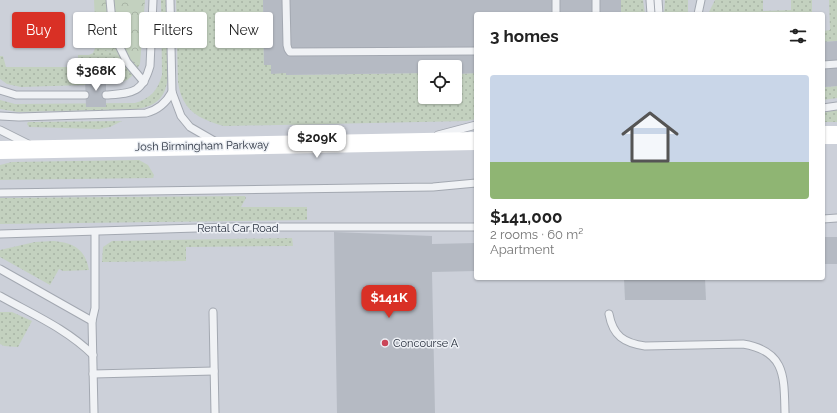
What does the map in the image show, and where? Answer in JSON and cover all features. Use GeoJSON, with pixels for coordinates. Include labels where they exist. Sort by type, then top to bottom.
{"type":"FeatureCollection","features":[{"type":"Feature","properties":{"kind":"main road"},"geometry":{"type":"LineString","coordinates":[[825,135],[837,135]]}},
{"type":"Feature","properties":{"kind":"main road","name":"Josh Birmingham Parkway"},"geometry":{"type":"LineString","coordinates":[[0,150],[474,141]]}},
{"type":"Feature","properties":{"kind":"lane"},"geometry":{"type":"LineString","coordinates":[[110,0],[112,32],[127,62],[144,82]]}},
{"type":"Feature","properties":{"kind":"lane"},"geometry":{"type":"LineString","coordinates":[[106,95],[132,92],[139,88],[144,82],[150,66],[153,0]]}},
{"type":"Feature","properties":{"kind":"lane"},"geometry":{"type":"LineString","coordinates":[[170,0],[172,92],[181,116],[190,127],[223,146]]}},
{"type":"Feature","properties":{"kind":"lane"},"geometry":{"type":"LineString","coordinates":[[286,0],[287,45],[290,52],[474,51]]}},
{"type":"Feature","properties":{"kind":"lane"},"geometry":{"type":"LineString","coordinates":[[556,0],[556,12]]}},
{"type":"Feature","properties":{"kind":"lane"},"geometry":{"type":"LineString","coordinates":[[596,0],[596,12]]}},
{"type":"Feature","properties":{"kind":"lane"},"geometry":{"type":"LineString","coordinates":[[650,0],[651,12]]}},
{"type":"Feature","properties":{"kind":"lane"},"geometry":{"type":"LineString","coordinates":[[658,0],[659,12]]}},
{"type":"Feature","properties":{"kind":"lane"},"geometry":{"type":"LineString","coordinates":[[699,12],[702,0]]}},
{"type":"Feature","properties":{"kind":"lane"},"geometry":{"type":"LineString","coordinates":[[825,66],[837,64]]}},
{"type":"Feature","properties":{"kind":"lane"},"geometry":{"type":"LineString","coordinates":[[0,90],[16,96],[86,95]]}},
{"type":"Feature","properties":{"kind":"lane"},"geometry":{"type":"LineString","coordinates":[[0,116],[19,117],[146,114],[160,107],[167,101],[172,92]]}},
{"type":"Feature","properties":{"kind":"lane"},"geometry":{"type":"LineString","coordinates":[[825,108],[837,106]]}},
{"type":"Feature","properties":{"kind":"lane"},"geometry":{"type":"LineString","coordinates":[[411,142],[474,126]]}},
{"type":"Feature","properties":{"kind":"lane"},"geometry":{"type":"LineString","coordinates":[[0,130],[41,150]]}},
{"type":"Feature","properties":{"kind":"lane"},"geometry":{"type":"LineString","coordinates":[[0,192],[433,187],[474,183]]}},
{"type":"Feature","properties":{"kind":"lane"},"geometry":{"type":"LineString","coordinates":[[825,219],[837,218]]}},
{"type":"Feature","properties":{"kind":"lane","name":"Rental Car Road"},"geometry":{"type":"LineString","coordinates":[[0,234],[226,227],[474,227]]}},
{"type":"Feature","properties":{"kind":"lane"},"geometry":{"type":"LineString","coordinates":[[94,232],[95,308],[92,321],[94,413]]}},
{"type":"Feature","properties":{"kind":"lane"},"geometry":{"type":"LineString","coordinates":[[0,269],[92,321]]}},
{"type":"Feature","properties":{"kind":"lane"},"geometry":{"type":"LineString","coordinates":[[0,296],[70,335],[93,355]]}},
{"type":"Feature","properties":{"kind":"lane"},"geometry":{"type":"LineString","coordinates":[[213,312],[215,413]]}},
{"type":"Feature","properties":{"kind":"lane"},"geometry":{"type":"LineString","coordinates":[[609,314],[611,326],[616,333],[624,340],[634,344],[645,346],[743,344],[757,346],[768,352],[778,362],[783,373],[785,413]]}},
{"type":"Feature","properties":{"kind":"lane"},"geometry":{"type":"LineString","coordinates":[[93,374],[214,371]]}},
{"type":"Feature","properties":{"kind":"shaded area"},"geometry":{"type":"Polygon","coordinates":[[[0,0],[837,0],[837,413],[0,413],[0,0]]]}},
{"type":"Feature","properties":{"kind":"green space"},"geometry":{"type":"Polygon","coordinates":[[[94,0],[145,0],[144,12],[139,12],[139,48],[141,48],[140,64],[101,48],[131,48],[131,12],[95,12],[94,0]]]}},
{"type":"Feature","properties":{"kind":"green space"},"geometry":{"type":"Polygon","coordinates":[[[161,0],[167,0],[167,12],[161,12],[161,0]]]}},
{"type":"Feature","properties":{"kind":"green space"},"geometry":{"type":"Polygon","coordinates":[[[176,0],[263,0],[263,12],[215,12],[215,48],[264,48],[264,65],[271,65],[272,73],[286,73],[287,75],[418,73],[418,104],[462,104],[462,74],[474,73],[474,119],[467,121],[224,126],[206,120],[193,112],[183,100],[178,82],[177,48],[207,48],[207,12],[176,12],[176,0]]]}},
{"type":"Feature","properties":{"kind":"green space"},"geometry":{"type":"Polygon","coordinates":[[[621,0],[643,0],[645,12],[621,12],[621,0]]]}},
{"type":"Feature","properties":{"kind":"green space"},"geometry":{"type":"Polygon","coordinates":[[[665,0],[688,0],[688,12],[664,12],[665,0]]]}},
{"type":"Feature","properties":{"kind":"green space"},"geometry":{"type":"Polygon","coordinates":[[[715,0],[763,0],[763,11],[791,10],[791,0],[812,0],[812,12],[709,12],[715,0]]]}},
{"type":"Feature","properties":{"kind":"green space"},"geometry":{"type":"Polygon","coordinates":[[[829,0],[837,0],[837,41],[825,42],[825,31],[830,30],[829,0]]]}},
{"type":"Feature","properties":{"kind":"green space"},"geometry":{"type":"Polygon","coordinates":[[[95,48],[101,48],[140,64],[132,76],[127,80],[115,84],[21,87],[7,84],[0,79],[0,56],[3,56],[6,67],[78,67],[78,55],[89,55],[93,53],[95,48]]]}},
{"type":"Feature","properties":{"kind":"green space"},"geometry":{"type":"Polygon","coordinates":[[[162,48],[168,48],[168,76],[165,89],[160,99],[156,103],[144,108],[18,112],[0,109],[0,100],[15,104],[135,103],[145,99],[153,93],[162,75],[162,48]]]}},
{"type":"Feature","properties":{"kind":"green space"},"geometry":{"type":"Polygon","coordinates":[[[837,86],[837,98],[825,100],[825,87],[837,86]]]}},
{"type":"Feature","properties":{"kind":"green space"},"geometry":{"type":"Polygon","coordinates":[[[837,108],[837,122],[825,122],[825,110],[837,108]]]}},
{"type":"Feature","properties":{"kind":"green space"},"geometry":{"type":"Polygon","coordinates":[[[122,121],[110,127],[99,129],[29,127],[27,124],[28,122],[122,121]]]}},
{"type":"Feature","properties":{"kind":"green space"},"geometry":{"type":"Polygon","coordinates":[[[139,160],[148,165],[154,175],[153,178],[0,180],[0,165],[12,162],[139,160]]]}},
{"type":"Feature","properties":{"kind":"green space"},"geometry":{"type":"Polygon","coordinates":[[[245,196],[246,198],[241,207],[307,207],[307,220],[0,224],[0,198],[245,196]]]}},
{"type":"Feature","properties":{"kind":"green space"},"geometry":{"type":"Polygon","coordinates":[[[292,238],[293,246],[186,247],[186,261],[102,262],[103,247],[112,241],[292,238]]]}},
{"type":"Feature","properties":{"kind":"green space"},"geometry":{"type":"Polygon","coordinates":[[[54,241],[67,243],[78,248],[85,257],[89,270],[63,271],[59,269],[50,285],[0,257],[0,250],[35,242],[54,241]]]}},
{"type":"Feature","properties":{"kind":"green space"},"geometry":{"type":"Polygon","coordinates":[[[0,312],[12,312],[32,321],[18,347],[4,346],[0,344],[0,312]]]}},
{"type":"Feature","properties":{"kind":"building"},"geometry":{"type":"Polygon","coordinates":[[[263,0],[621,0],[621,12],[474,12],[474,73],[462,74],[462,60],[418,60],[418,73],[286,75],[286,73],[271,74],[271,65],[264,65],[264,48],[273,48],[273,12],[263,12],[263,0]]]}},
{"type":"Feature","properties":{"kind":"building"},"geometry":{"type":"Polygon","coordinates":[[[837,41],[837,86],[825,87],[825,42],[837,41]]]}},
{"type":"Feature","properties":{"kind":"building"},"geometry":{"type":"Polygon","coordinates":[[[85,78],[106,78],[106,107],[86,107],[85,78]]]}},
{"type":"Feature","properties":{"kind":"building","name":"Concourse A"},"geometry":{"type":"Polygon","coordinates":[[[334,232],[432,236],[432,244],[474,243],[474,271],[432,272],[435,413],[337,413],[334,232]]]}},
{"type":"Feature","properties":{"kind":"building"},"geometry":{"type":"Polygon","coordinates":[[[825,237],[837,237],[837,264],[825,264],[825,237]]]}},
{"type":"Feature","properties":{"kind":"building"},"geometry":{"type":"Polygon","coordinates":[[[624,280],[705,280],[706,300],[625,300],[624,280]]]}},
{"type":"Feature","properties":{"kind":"place","name":"Concourse A"},"geometry":{"type":"Point","coordinates":[385,343]}}]}
